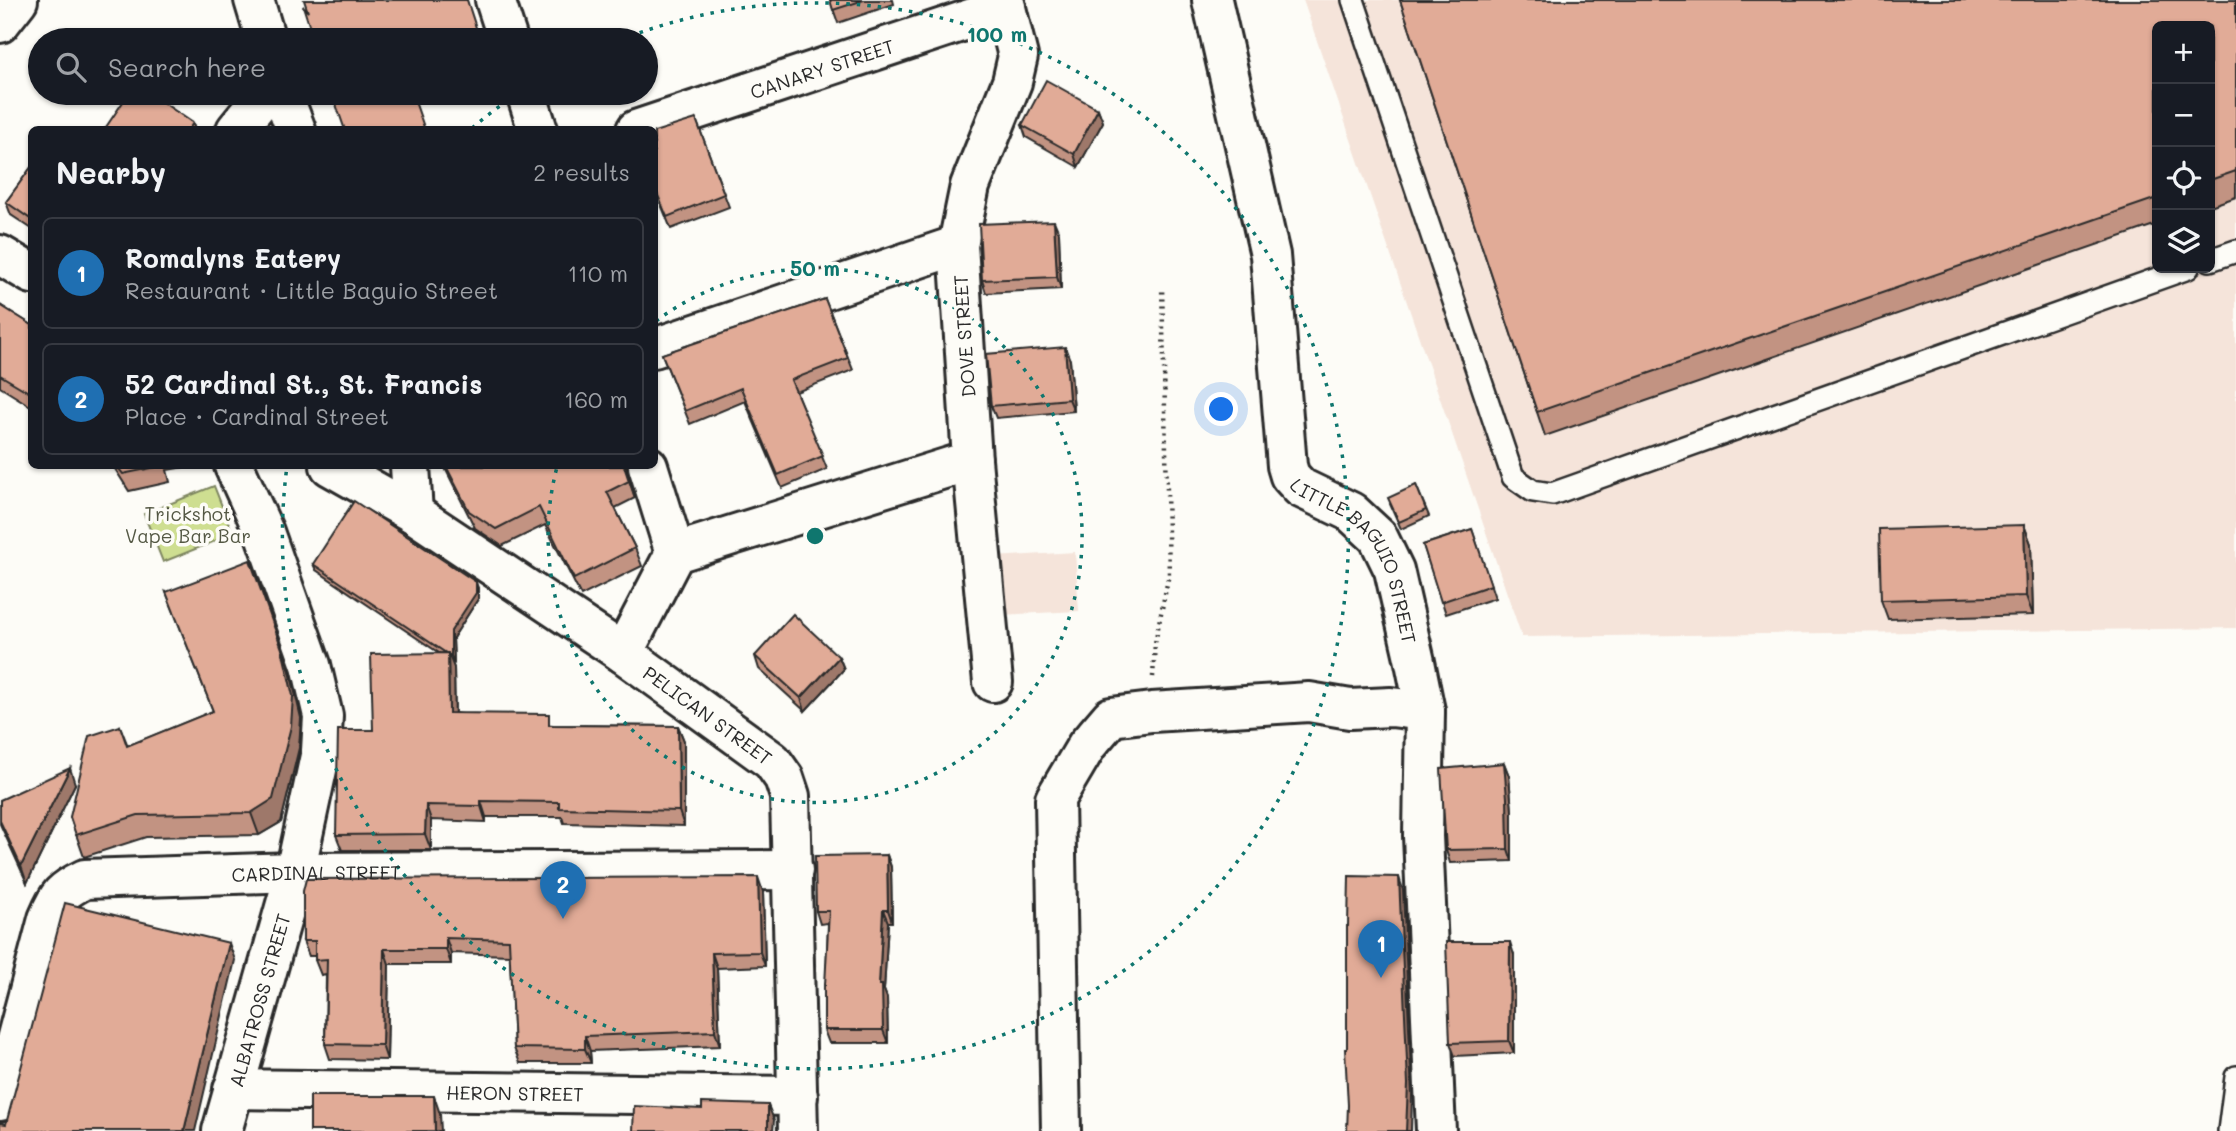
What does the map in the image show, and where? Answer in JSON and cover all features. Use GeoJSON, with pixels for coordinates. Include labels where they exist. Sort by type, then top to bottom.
{"type":"FeatureCollection","features":[{"type":"Feature","properties":{"kind":"street"},"geometry":{"type":"LineString","coordinates":[[0,23],[18,0]]}},
{"type":"Feature","properties":{"kind":"street"},"geometry":{"type":"LineString","coordinates":[[254,0],[262,28]]}},
{"type":"Feature","properties":{"kind":"street"},"geometry":{"type":"LineString","coordinates":[[495,0],[504,28]]}},
{"type":"Feature","properties":{"kind":"street","name":"LITTLE BAGUIO STREET"},"geometry":{"type":"LineString","coordinates":[[1212,0],[1270,255],[1287,466],[1290,476],[1301,488],[1351,512],[1378,537],[1394,570],[1425,710],[1423,836],[1436,1131]]}},
{"type":"Feature","properties":{"kind":"street","name":"CANARY STREET"},"geometry":{"type":"LineString","coordinates":[[648,126],[1005,3]]}},
{"type":"Feature","properties":{"kind":"street","name":"DOVE STREET"},"geometry":{"type":"LineString","coordinates":[[993,682],[972,460],[958,245],[970,186],[1012,82],[1018,56],[1005,3]]}},
{"type":"Feature","properties":{"kind":"street"},"geometry":{"type":"LineString","coordinates":[[239,126],[256,105]]}},
{"type":"Feature","properties":{"kind":"street"},"geometry":{"type":"LineString","coordinates":[[287,105],[294,126]]}},
{"type":"Feature","properties":{"kind":"street"},"geometry":{"type":"LineString","coordinates":[[530,105],[537,126]]}},
{"type":"Feature","properties":{"kind":"street"},"geometry":{"type":"LineString","coordinates":[[658,347],[958,245]]}},
{"type":"Feature","properties":{"kind":"street"},"geometry":{"type":"LineString","coordinates":[[0,255],[28,272]]}},
{"type":"Feature","properties":{"kind":"street"},"geometry":{"type":"LineString","coordinates":[[622,653],[675,553],[972,460]]}},
{"type":"Feature","properties":{"kind":"street","name":"ALBATROSS STREET"},"geometry":{"type":"LineString","coordinates":[[222,1131],[295,873],[321,751],[323,716],[311,665],[264,532],[235,469]]}},
{"type":"Feature","properties":{"kind":"street","name":"PELICAN STREET"},"geometry":{"type":"LineString","coordinates":[[335,469],[413,513],[622,653],[772,761],[784,778],[790,796],[798,1114]]}},
{"type":"Feature","properties":{"kind":"street"},"geometry":{"type":"LineString","coordinates":[[410,469],[413,513]]}},
{"type":"Feature","properties":{"kind":"street"},"geometry":{"type":"LineString","coordinates":[[649,469],[675,553]]}},
{"type":"Feature","properties":{"kind":"street"},"geometry":{"type":"LineString","coordinates":[[1061,1131],[1055,799],[1087,745],[1111,717],[1309,702],[1350,709],[1425,710]]}},
{"type":"Feature","properties":{"kind":"street","name":"CARDINAL STREET"},"geometry":{"type":"LineString","coordinates":[[0,1101],[48,919],[55,902],[66,888],[85,879],[295,873],[793,870]]}},
{"type":"Feature","properties":{"kind":"street","name":"HERON STREET"},"geometry":{"type":"LineString","coordinates":[[233,1089],[798,1114]]}},
{"type":"Feature","properties":{"kind":"lane"},"geometry":{"type":"LineString","coordinates":[[1353,0],[1513,477],[1533,491],[1552,494],[2174,273]]}},
{"type":"Feature","properties":{"kind":"lane"},"geometry":{"type":"LineString","coordinates":[[2215,258],[2236,251]]}},
{"type":"Feature","properties":{"kind":"lane"},"geometry":{"type":"LineString","coordinates":[[2229,1131],[2236,1077]]}},
{"type":"Feature","properties":{"kind":"path"},"geometry":{"type":"LineString","coordinates":[[1152,712],[1155,643],[1169,574],[1162,287]]}},
{"type":"Feature","properties":{"kind":"shaded area"},"geometry":{"type":"Polygon","coordinates":[[[1303,0],[2236,0],[2236,628],[1522,637],[1303,0]]]}},
{"type":"Feature","properties":{"kind":"shaded area"},"geometry":{"type":"Polygon","coordinates":[[[1075,552],[1079,611],[999,615],[995,557],[1075,552]]]}},
{"type":"Feature","properties":{"kind":"green space","name":"Trickshot Vape Bar Bar"},"geometry":{"type":"Polygon","coordinates":[[[214,486],[233,534],[163,562],[144,514],[214,486]]]}},
{"type":"Feature","properties":{"kind":"building"},"geometry":{"type":"Polygon","coordinates":[[[304,0],[467,0],[476,28],[310,28],[303,6],[308,12],[304,0]]]}},
{"type":"Feature","properties":{"kind":"building"},"geometry":{"type":"Polygon","coordinates":[[[830,0],[864,0],[833,10],[830,0]]]}},
{"type":"Feature","properties":{"kind":"building"},"geometry":{"type":"Polygon","coordinates":[[[1400,0],[2236,0],[2236,171],[2215,178],[2215,21],[2152,21],[2152,200],[1537,412],[1400,0]]]}},
{"type":"Feature","properties":{"kind":"building"},"geometry":{"type":"Polygon","coordinates":[[[1046,80],[1098,109],[1074,154],[1022,125],[1046,80]]]}},
{"type":"Feature","properties":{"kind":"building"},"geometry":{"type":"Polygon","coordinates":[[[121,105],[167,105],[193,123],[191,126],[107,126],[121,105]]]}},
{"type":"Feature","properties":{"kind":"building"},"geometry":{"type":"Polygon","coordinates":[[[336,105],[416,105],[424,126],[344,126],[336,105]]]}},
{"type":"Feature","properties":{"kind":"building"},"geometry":{"type":"Polygon","coordinates":[[[696,119],[724,194],[667,217],[658,196],[658,131],[696,119]]]}},
{"type":"Feature","properties":{"kind":"building"},"geometry":{"type":"Polygon","coordinates":[[[28,172],[28,217],[6,202],[28,172]]]}},
{"type":"Feature","properties":{"kind":"building"},"geometry":{"type":"Polygon","coordinates":[[[1054,221],[1057,277],[982,280],[979,224],[1054,221]]]}},
{"type":"Feature","properties":{"kind":"building"},"geometry":{"type":"Polygon","coordinates":[[[825,299],[848,358],[791,380],[823,456],[778,475],[741,388],[685,411],[662,354],[825,299]]]}},
{"type":"Feature","properties":{"kind":"building"},"geometry":{"type":"Polygon","coordinates":[[[0,305],[28,322],[28,392],[0,375],[0,305]]]}},
{"type":"Feature","properties":{"kind":"building"},"geometry":{"type":"Polygon","coordinates":[[[1065,347],[1069,399],[991,406],[986,354],[1065,347]]]}},
{"type":"Feature","properties":{"kind":"building"},"geometry":{"type":"Polygon","coordinates":[[[119,469],[147,469],[123,474],[119,469]]]}},
{"type":"Feature","properties":{"kind":"building"},"geometry":{"type":"Polygon","coordinates":[[[448,469],[625,469],[629,481],[607,492],[635,548],[574,579],[539,507],[496,529],[469,511],[448,469]]]}},
{"type":"Feature","properties":{"kind":"building"},"geometry":{"type":"Polygon","coordinates":[[[1416,485],[1426,510],[1399,522],[1388,498],[1416,485]]]}},
{"type":"Feature","properties":{"kind":"building"},"geometry":{"type":"Polygon","coordinates":[[[354,501],[476,582],[476,593],[451,631],[451,656],[313,564],[354,501]]]}},
{"type":"Feature","properties":{"kind":"building"},"geometry":{"type":"Polygon","coordinates":[[[2024,525],[2026,596],[1881,600],[1879,529],[2024,525]]]}},
{"type":"Feature","properties":{"kind":"building"},"geometry":{"type":"Polygon","coordinates":[[[1472,529],[1491,585],[1441,602],[1423,545],[1472,529]]]}},
{"type":"Feature","properties":{"kind":"building"},"geometry":{"type":"Polygon","coordinates":[[[250,560],[282,649],[293,696],[291,726],[273,799],[251,813],[138,815],[76,835],[70,817],[89,736],[120,726],[127,746],[213,711],[166,592],[250,560]]]}},
{"type":"Feature","properties":{"kind":"building"},"geometry":{"type":"Polygon","coordinates":[[[793,614],[839,657],[801,698],[755,656],[793,614]]]}},
{"type":"Feature","properties":{"kind":"building"},"geometry":{"type":"Polygon","coordinates":[[[448,653],[449,713],[549,714],[549,725],[678,726],[679,811],[559,808],[559,802],[481,801],[481,806],[426,805],[425,834],[336,835],[338,730],[373,730],[371,654],[448,653]]]}},
{"type":"Feature","properties":{"kind":"building"},"geometry":{"type":"Polygon","coordinates":[[[1504,763],[1508,849],[1446,850],[1441,769],[1504,763]]]}},
{"type":"Feature","properties":{"kind":"building"},"geometry":{"type":"Polygon","coordinates":[[[70,768],[21,866],[0,821],[0,800],[70,768]]]}},
{"type":"Feature","properties":{"kind":"building"},"geometry":{"type":"Polygon","coordinates":[[[887,855],[888,910],[883,910],[879,985],[882,985],[883,1030],[824,1030],[829,911],[816,911],[815,856],[887,855]]]}},
{"type":"Feature","properties":{"kind":"building"},"geometry":{"type":"Polygon","coordinates":[[[1349,876],[1399,877],[1408,1084],[1406,1131],[1347,1131],[1345,1049],[1349,876]]]}},
{"type":"Feature","properties":{"kind":"building"},"geometry":{"type":"Polygon","coordinates":[[[758,877],[760,952],[712,953],[715,1031],[585,1036],[585,1049],[514,1048],[509,940],[446,938],[446,949],[384,949],[382,1045],[325,1044],[327,959],[315,960],[315,941],[303,941],[303,891],[306,879],[758,877]]]}},
{"type":"Feature","properties":{"kind":"building"},"geometry":{"type":"Polygon","coordinates":[[[65,903],[229,943],[184,1131],[0,1131],[0,1123],[6,1124],[65,903]]]}},
{"type":"Feature","properties":{"kind":"building"},"geometry":{"type":"Polygon","coordinates":[[[1446,942],[1510,942],[1509,1041],[1450,1043],[1446,942]]]}},
{"type":"Feature","properties":{"kind":"building"},"geometry":{"type":"Polygon","coordinates":[[[310,1096],[434,1096],[435,1131],[310,1131],[310,1096]]]}},
{"type":"Feature","properties":{"kind":"building"},"geometry":{"type":"Polygon","coordinates":[[[702,1103],[768,1105],[768,1131],[633,1131],[634,1106],[702,1109],[702,1103]]]}},
{"type":"Feature","properties":{"kind":"place","name":"52 Cardinal St., St. Francis"},"geometry":{"type":"Point","coordinates":[563,919]}},
{"type":"Feature","properties":{"kind":"place","name":"Romalyns Eatery"},"geometry":{"type":"Point","coordinates":[1381,978]}}]}
